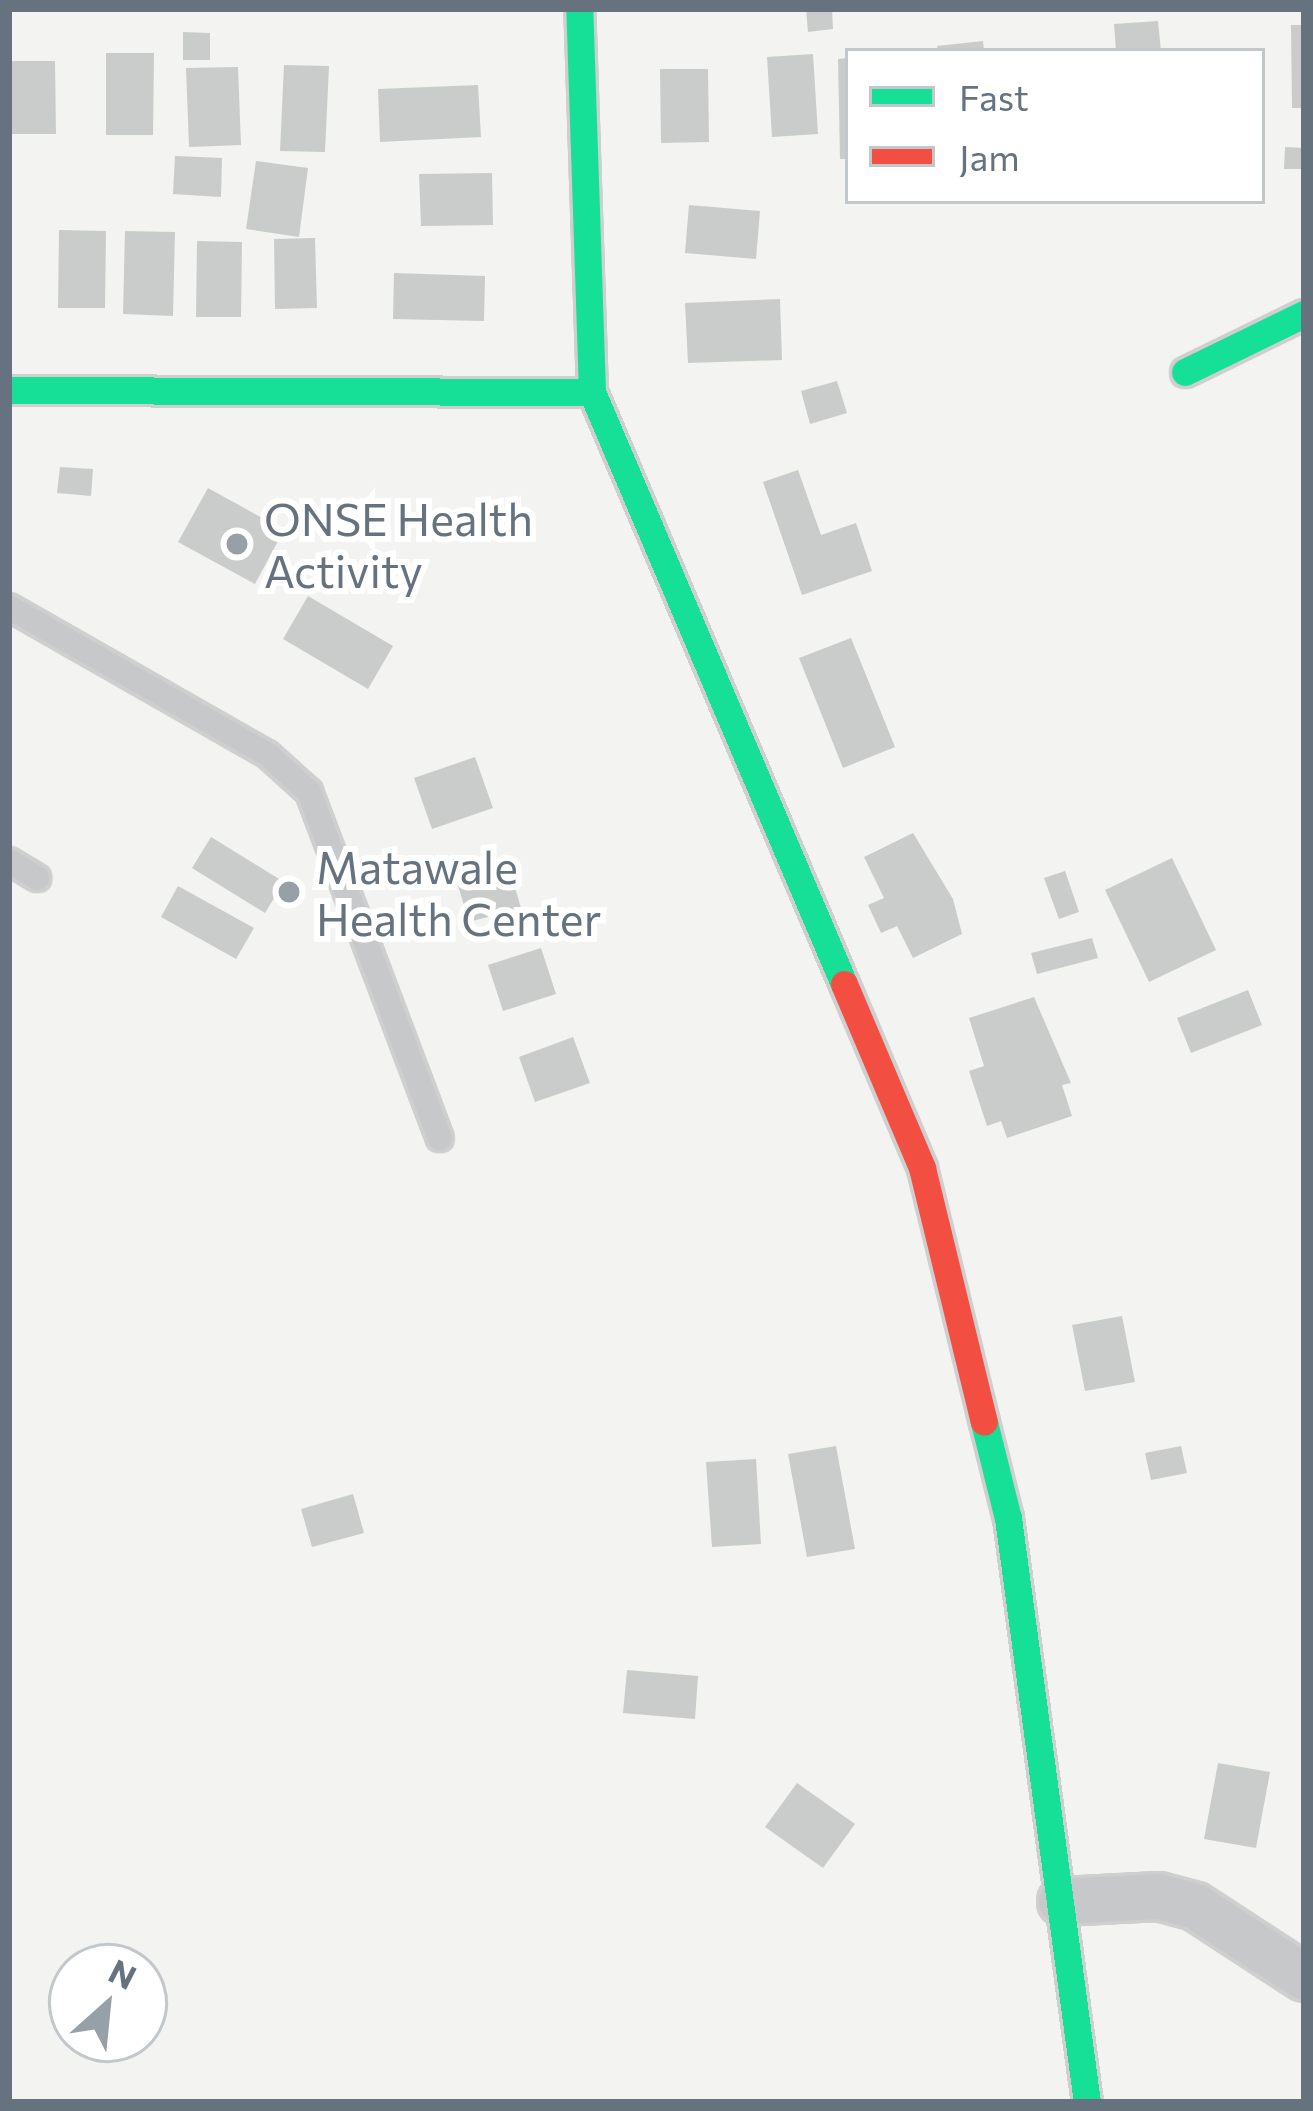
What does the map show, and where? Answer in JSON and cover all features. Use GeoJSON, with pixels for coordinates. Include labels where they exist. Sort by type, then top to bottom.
{"type":"FeatureCollection","features":[{"type":"Feature","properties":{"kind":"street"},"geometry":{"type":"LineString","coordinates":[[579,9],[592,392],[922,1168],[1008,1518],[1087,2102]]}},
{"type":"Feature","properties":{"kind":"street"},"geometry":{"type":"LineString","coordinates":[[1185,372],[1304,314]]}},
{"type":"Feature","properties":{"kind":"street"},"geometry":{"type":"LineString","coordinates":[[9,390],[592,392]]}},
{"type":"Feature","properties":{"kind":"street"},"geometry":{"type":"LineString","coordinates":[[1060,1901],[1158,1896],[1195,1906],[1304,1978]]}},
{"type":"Feature","properties":{"kind":"lane"},"geometry":{"type":"LineString","coordinates":[[9,607],[233,733],[309,792],[440,1138]]}},
{"type":"Feature","properties":{"kind":"lane"},"geometry":{"type":"LineString","coordinates":[[9,861],[37,878]]}},
{"type":"Feature","properties":{"kind":"building"},"geometry":{"type":"Polygon","coordinates":[[[806,9],[832,9],[833,29],[808,32],[806,9]]]}},
{"type":"Feature","properties":{"kind":"building"},"geometry":{"type":"Polygon","coordinates":[[[1158,21],[1161,48],[1116,48],[1114,24],[1158,21]]]}},
{"type":"Feature","properties":{"kind":"building"},"geometry":{"type":"Polygon","coordinates":[[[1291,25],[1304,25],[1304,108],[1292,108],[1291,25]]]}},
{"type":"Feature","properties":{"kind":"building"},"geometry":{"type":"Polygon","coordinates":[[[183,32],[210,33],[210,60],[183,60],[183,32]]]}},
{"type":"Feature","properties":{"kind":"building"},"geometry":{"type":"Polygon","coordinates":[[[983,41],[984,48],[937,48],[983,41]]]}},
{"type":"Feature","properties":{"kind":"building"},"geometry":{"type":"Polygon","coordinates":[[[106,53],[154,53],[153,135],[106,135],[106,53]]]}},
{"type":"Feature","properties":{"kind":"building"},"geometry":{"type":"Polygon","coordinates":[[[813,54],[818,134],[772,137],[767,57],[813,54]]]}},
{"type":"Feature","properties":{"kind":"building"},"geometry":{"type":"Polygon","coordinates":[[[845,58],[845,159],[840,159],[838,59],[845,58]]]}},
{"type":"Feature","properties":{"kind":"building"},"geometry":{"type":"Polygon","coordinates":[[[9,61],[55,61],[56,134],[9,134],[9,61]]]}},
{"type":"Feature","properties":{"kind":"building"},"geometry":{"type":"Polygon","coordinates":[[[284,65],[329,66],[325,152],[280,151],[284,65]]]}},
{"type":"Feature","properties":{"kind":"building"},"geometry":{"type":"Polygon","coordinates":[[[238,67],[241,145],[189,147],[186,68],[238,67]]]}},
{"type":"Feature","properties":{"kind":"building"},"geometry":{"type":"Polygon","coordinates":[[[660,69],[708,69],[709,142],[661,143],[660,69]]]}},
{"type":"Feature","properties":{"kind":"building"},"geometry":{"type":"Polygon","coordinates":[[[478,85],[481,137],[380,142],[378,89],[478,85]]]}},
{"type":"Feature","properties":{"kind":"building"},"geometry":{"type":"Polygon","coordinates":[[[1285,147],[1304,148],[1304,169],[1284,169],[1285,147]]]}},
{"type":"Feature","properties":{"kind":"building"},"geometry":{"type":"Polygon","coordinates":[[[175,156],[222,158],[221,197],[173,194],[175,156]]]}},
{"type":"Feature","properties":{"kind":"building"},"geometry":{"type":"Polygon","coordinates":[[[256,161],[308,168],[299,237],[246,229],[256,161]]]}},
{"type":"Feature","properties":{"kind":"building"},"geometry":{"type":"Polygon","coordinates":[[[492,173],[493,225],[421,226],[419,174],[492,173]]]}},
{"type":"Feature","properties":{"kind":"building"},"geometry":{"type":"Polygon","coordinates":[[[689,205],[760,211],[756,259],[685,253],[689,205]]]}},
{"type":"Feature","properties":{"kind":"building"},"geometry":{"type":"Polygon","coordinates":[[[59,230],[106,231],[105,308],[58,308],[59,230]]]}},
{"type":"Feature","properties":{"kind":"building"},"geometry":{"type":"Polygon","coordinates":[[[125,231],[175,232],[173,316],[123,314],[125,231]]]}},
{"type":"Feature","properties":{"kind":"building"},"geometry":{"type":"Polygon","coordinates":[[[315,238],[317,308],[275,309],[274,239],[315,238]]]}},
{"type":"Feature","properties":{"kind":"building"},"geometry":{"type":"Polygon","coordinates":[[[197,241],[242,242],[241,317],[196,317],[197,241]]]}},
{"type":"Feature","properties":{"kind":"building"},"geometry":{"type":"Polygon","coordinates":[[[394,273],[485,276],[484,321],[393,319],[394,273]]]}},
{"type":"Feature","properties":{"kind":"building"},"geometry":{"type":"Polygon","coordinates":[[[780,299],[782,360],[688,363],[685,303],[780,299]]]}},
{"type":"Feature","properties":{"kind":"building"},"geometry":{"type":"Polygon","coordinates":[[[837,381],[847,413],[810,424],[801,391],[837,381]]]}},
{"type":"Feature","properties":{"kind":"building"},"geometry":{"type":"Polygon","coordinates":[[[60,467],[93,469],[91,496],[57,493],[60,467]]]}},
{"type":"Feature","properties":{"kind":"building"},"geometry":{"type":"Polygon","coordinates":[[[798,470],[821,535],[856,523],[872,571],[802,595],[763,482],[798,470]]]}},
{"type":"Feature","properties":{"kind":"building"},"geometry":{"type":"Polygon","coordinates":[[[208,488],[284,530],[255,584],[178,542],[208,488]]]}},
{"type":"Feature","properties":{"kind":"building"},"geometry":{"type":"Polygon","coordinates":[[[308,596],[393,646],[368,689],[283,639],[308,596]]]}},
{"type":"Feature","properties":{"kind":"building"},"geometry":{"type":"Polygon","coordinates":[[[851,638],[895,747],[843,768],[799,658],[851,638]]]}},
{"type":"Feature","properties":{"kind":"building"},"geometry":{"type":"Polygon","coordinates":[[[475,757],[493,808],[432,829],[414,778],[475,757]]]}},
{"type":"Feature","properties":{"kind":"building"},"geometry":{"type":"Polygon","coordinates":[[[913,833],[953,899],[962,934],[913,958],[897,926],[881,933],[868,905],[884,898],[864,857],[913,833]]]}},
{"type":"Feature","properties":{"kind":"building"},"geometry":{"type":"Polygon","coordinates":[[[211,837],[284,882],[265,913],[192,868],[211,837]]]}},
{"type":"Feature","properties":{"kind":"building"},"geometry":{"type":"Polygon","coordinates":[[[506,857],[521,908],[469,922],[454,872],[506,857]]]}},
{"type":"Feature","properties":{"kind":"building"},"geometry":{"type":"Polygon","coordinates":[[[1172,858],[1216,950],[1149,982],[1105,890],[1172,858]]]}},
{"type":"Feature","properties":{"kind":"building"},"geometry":{"type":"Polygon","coordinates":[[[1065,871],[1079,912],[1059,919],[1044,878],[1065,871]]]}},
{"type":"Feature","properties":{"kind":"building"},"geometry":{"type":"Polygon","coordinates":[[[178,886],[254,928],[236,959],[161,917],[178,886]]]}},
{"type":"Feature","properties":{"kind":"building"},"geometry":{"type":"Polygon","coordinates":[[[1092,938],[1098,958],[1037,974],[1031,953],[1092,938]]]}},
{"type":"Feature","properties":{"kind":"building"},"geometry":{"type":"Polygon","coordinates":[[[541,948],[556,994],[503,1011],[488,965],[541,948]]]}},
{"type":"Feature","properties":{"kind":"building"},"geometry":{"type":"Polygon","coordinates":[[[1248,990],[1262,1025],[1191,1053],[1177,1018],[1248,990]]]}},
{"type":"Feature","properties":{"kind":"building"},"geometry":{"type":"Polygon","coordinates":[[[1034,997],[1071,1083],[1062,1085],[1072,1116],[1007,1138],[1001,1121],[987,1126],[969,1071],[984,1066],[969,1018],[1034,997]]]}},
{"type":"Feature","properties":{"kind":"building"},"geometry":{"type":"Polygon","coordinates":[[[573,1037],[590,1083],[535,1102],[519,1057],[573,1037]]]}},
{"type":"Feature","properties":{"kind":"building"},"geometry":{"type":"Polygon","coordinates":[[[1122,1316],[1135,1382],[1085,1391],[1072,1325],[1122,1316]]]}},
{"type":"Feature","properties":{"kind":"building"},"geometry":{"type":"Polygon","coordinates":[[[836,1446],[855,1549],[807,1557],[788,1454],[836,1446]]]}},
{"type":"Feature","properties":{"kind":"building"},"geometry":{"type":"Polygon","coordinates":[[[1181,1446],[1187,1473],[1151,1480],[1145,1453],[1181,1446]]]}},
{"type":"Feature","properties":{"kind":"building"},"geometry":{"type":"Polygon","coordinates":[[[756,1459],[761,1544],[712,1547],[706,1462],[756,1459]]]}},
{"type":"Feature","properties":{"kind":"building"},"geometry":{"type":"Polygon","coordinates":[[[353,1494],[364,1533],[312,1547],[301,1509],[353,1494]]]}},
{"type":"Feature","properties":{"kind":"building"},"geometry":{"type":"Polygon","coordinates":[[[627,1670],[698,1676],[695,1719],[623,1713],[627,1670]]]}},
{"type":"Feature","properties":{"kind":"building"},"geometry":{"type":"Polygon","coordinates":[[[1218,1763],[1270,1772],[1256,1848],[1204,1839],[1218,1763]]]}},
{"type":"Feature","properties":{"kind":"building"},"geometry":{"type":"Polygon","coordinates":[[[797,1783],[855,1824],[823,1868],[765,1827],[797,1783]]]}},
{"type":"Feature","properties":{"kind":"traffic: fast"},"geometry":{"type":"LineString","coordinates":[[9,390],[592,392],[579,9]]}},
{"type":"Feature","properties":{"kind":"traffic: fast"},"geometry":{"type":"LineString","coordinates":[[1185,372],[1304,314]]}},
{"type":"Feature","properties":{"kind":"traffic: fast"},"geometry":{"type":"LineString","coordinates":[[592,392],[844,984]]}},
{"type":"Feature","properties":{"kind":"traffic: fast"},"geometry":{"type":"LineString","coordinates":[[984,1422],[1008,1518],[1087,2102]]}},
{"type":"Feature","properties":{"kind":"traffic: jam"},"geometry":{"type":"LineString","coordinates":[[844,984],[922,1168],[984,1422]]}},
{"type":"Feature","properties":{"kind":"place","name":"ONSE Health Activity"},"geometry":{"type":"Point","coordinates":[237,544]}},
{"type":"Feature","properties":{"kind":"place","name":"Matawale Health Center"},"geometry":{"type":"Point","coordinates":[289,892]}}]}
